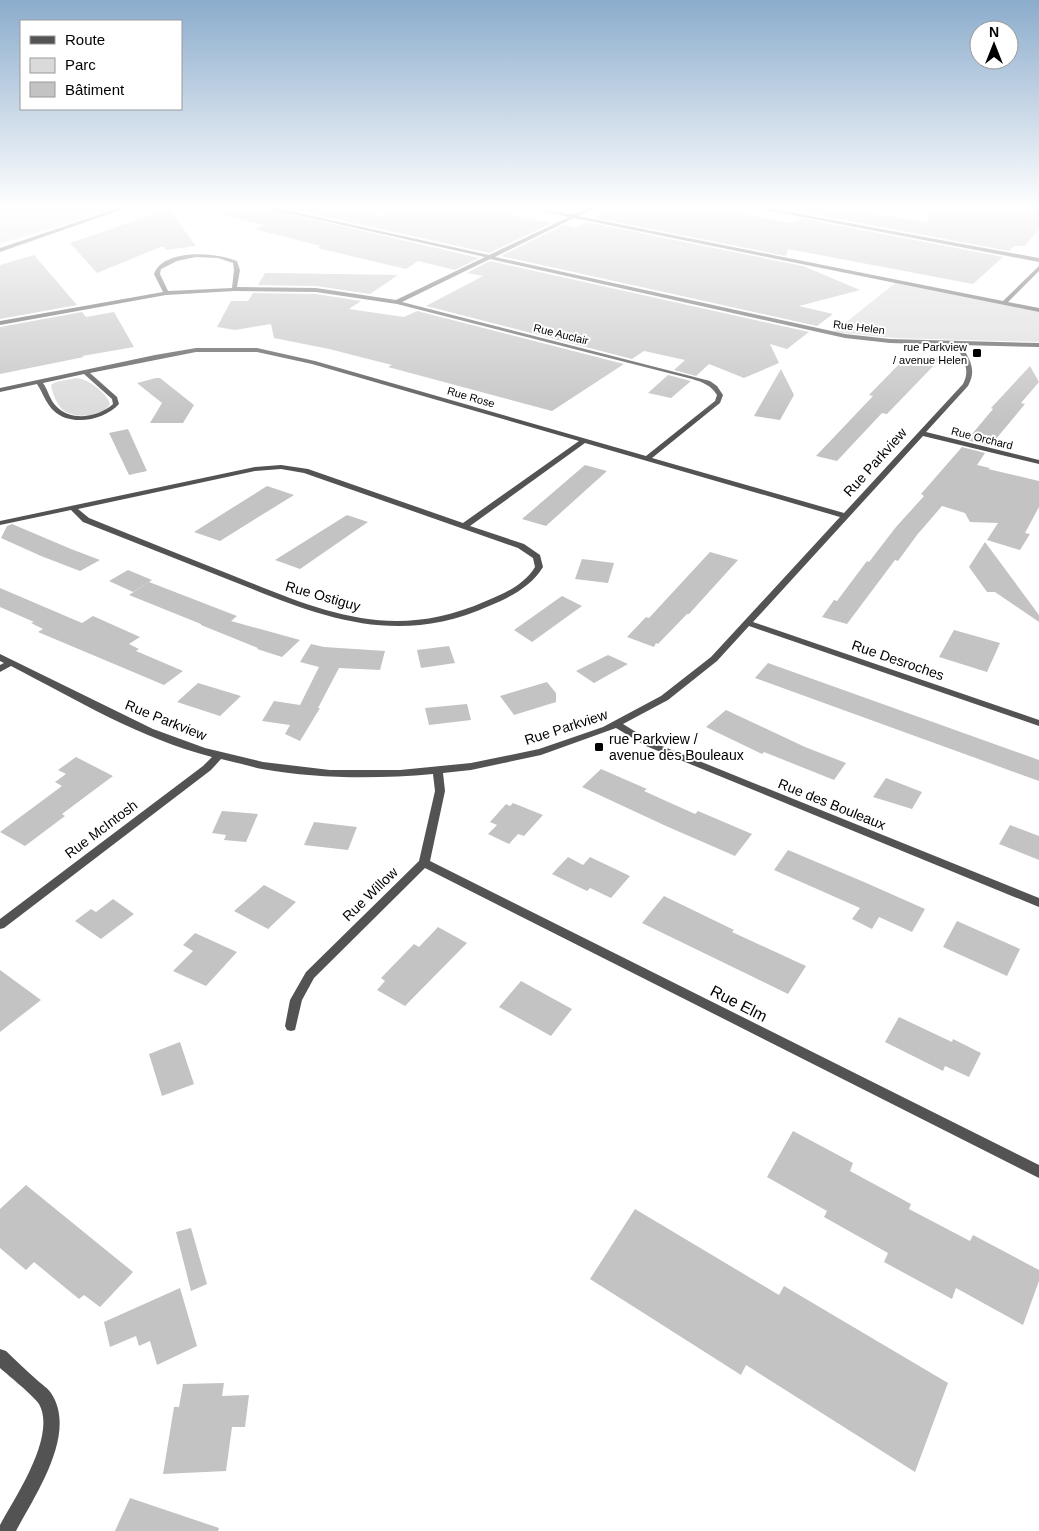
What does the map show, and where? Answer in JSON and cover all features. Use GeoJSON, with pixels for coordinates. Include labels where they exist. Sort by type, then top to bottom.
{"type":"FeatureCollection","features":[{"type":"Feature","properties":{"kind":"street"},"geometry":{"type":"LineString","coordinates":[[160,279],[166,293]]}},
{"type":"Feature","properties":{"kind":"street"},"geometry":{"type":"LineString","coordinates":[[234,289],[236,279]]}},
{"type":"Feature","properties":{"kind":"street"},"geometry":{"type":"LineString","coordinates":[[397,302],[444,279]]}},
{"type":"Feature","properties":{"kind":"street","name":"Rue Helen"},"geometry":{"type":"LineString","coordinates":[[591,279],[845,336],[881,340],[1039,345]]}},
{"type":"Feature","properties":{"kind":"street"},"geometry":{"type":"LineString","coordinates":[[886,279],[1039,310]]}},
{"type":"Feature","properties":{"kind":"street"},"geometry":{"type":"LineString","coordinates":[[1004,303],[1028,279]]}},
{"type":"Feature","properties":{"kind":"street","name":"Rue Auclair"},"geometry":{"type":"LineString","coordinates":[[0,323],[166,293],[234,289],[316,290],[397,302],[696,378],[716,388],[720,395],[718,402],[647,459]]}},
{"type":"Feature","properties":{"kind":"street","name":"Rue Parkview"},"geometry":{"type":"LineString","coordinates":[[0,657],[137,725],[189,746],[268,766],[311,771],[380,773],[438,770],[498,761],[574,741],[617,724],[652,706],[690,682],[748,623],[963,388],[970,378],[970,365],[958,343]]}},
{"type":"Feature","properties":{"kind":"street","name":"Rue Rose"},"geometry":{"type":"LineString","coordinates":[[0,390],[196,350],[266,351],[313,362],[845,516]]}},
{"type":"Feature","properties":{"kind":"street"},"geometry":{"type":"LineString","coordinates":[[39,382],[54,408],[63,415],[86,417],[101,414],[112,408],[116,404],[115,398],[85,372]]}},
{"type":"Feature","properties":{"kind":"street","name":"Rue Orchard"},"geometry":{"type":"LineString","coordinates":[[921,433],[1039,462]]}},
{"type":"Feature","properties":{"kind":"street"},"geometry":{"type":"LineString","coordinates":[[464,526],[583,441]]}},
{"type":"Feature","properties":{"kind":"street","name":"Rue Ostiguy"},"geometry":{"type":"LineString","coordinates":[[0,523],[255,469],[281,467],[305,471],[531,551],[539,560],[538,571],[527,581],[506,594],[467,612],[426,621],[381,623],[339,617],[289,601],[86,520],[73,508]]}},
{"type":"Feature","properties":{"kind":"street","name":"Rue Desroches"},"geometry":{"type":"LineString","coordinates":[[748,623],[1039,723]]}},
{"type":"Feature","properties":{"kind":"street"},"geometry":{"type":"LineString","coordinates":[[0,669],[11,662]]}},
{"type":"Feature","properties":{"kind":"street","name":"Rue des Bouleaux"},"geometry":{"type":"LineString","coordinates":[[617,724],[649,744],[1039,903]]}},
{"type":"Feature","properties":{"kind":"street","name":"Rue McIntosh"},"geometry":{"type":"LineString","coordinates":[[0,925],[207,768],[219,755]]}},
{"type":"Feature","properties":{"kind":"street"},"geometry":{"type":"LineString","coordinates":[[424,863],[440,791],[438,770]]}},
{"type":"Feature","properties":{"kind":"street","name":"Rue Willow"},"geometry":{"type":"LineString","coordinates":[[291,1026],[296,1000],[310,975],[424,863]]}},
{"type":"Feature","properties":{"kind":"street","name":"Rue Elm"},"geometry":{"type":"LineString","coordinates":[[424,863],[1039,1172]]}},
{"type":"Feature","properties":{"kind":"street"},"geometry":{"type":"LineString","coordinates":[[0,1357],[45,1398],[49,1406],[52,1426],[49,1448],[6,1531]]}},
{"type":"Feature","properties":{"kind":"green space"},"geometry":{"type":"Polygon","coordinates":[[[895,283],[1039,312],[1039,342],[894,338],[834,332],[895,283]]]}},
{"type":"Feature","properties":{"kind":"green space"},"geometry":{"type":"Polygon","coordinates":[[[76,378],[91,383],[105,395],[110,404],[106,409],[88,416],[74,415],[63,410],[55,398],[51,385],[56,382],[76,378]]]}},
{"type":"Feature","properties":{"kind":"building"},"geometry":{"type":"Polygon","coordinates":[[[0,279],[55,279],[77,305],[0,319],[0,279]]]}},
{"type":"Feature","properties":{"kind":"building"},"geometry":{"type":"Polygon","coordinates":[[[261,279],[391,279],[370,294],[316,286],[258,285],[261,279]]]}},
{"type":"Feature","properties":{"kind":"building"},"geometry":{"type":"Polygon","coordinates":[[[476,279],[573,279],[809,332],[787,349],[770,344],[779,363],[744,378],[709,364],[696,376],[674,370],[685,360],[644,351],[632,359],[426,306],[476,279]]]}},
{"type":"Feature","properties":{"kind":"building"},"geometry":{"type":"Polygon","coordinates":[[[607,279],[835,279],[860,290],[799,306],[833,314],[817,326],[607,279]]]}},
{"type":"Feature","properties":{"kind":"building"},"geometry":{"type":"Polygon","coordinates":[[[949,279],[978,279],[973,284],[949,279]]]}},
{"type":"Feature","properties":{"kind":"building"},"geometry":{"type":"Polygon","coordinates":[[[253,293],[316,294],[361,301],[349,309],[404,317],[417,311],[624,364],[552,411],[388,367],[392,365],[329,349],[274,338],[271,324],[235,330],[217,327],[231,301],[248,301],[253,293]]]}},
{"type":"Feature","properties":{"kind":"building"},"geometry":{"type":"Polygon","coordinates":[[[82,312],[86,317],[114,312],[134,347],[0,374],[0,327],[82,312]]]}},
{"type":"Feature","properties":{"kind":"building"},"geometry":{"type":"Polygon","coordinates":[[[906,357],[941,358],[887,414],[882,413],[837,461],[816,456],[873,396],[869,395],[906,357]]]}},
{"type":"Feature","properties":{"kind":"building"},"geometry":{"type":"Polygon","coordinates":[[[1030,366],[1039,382],[1021,403],[1025,404],[990,446],[967,440],[993,409],[991,408],[1030,366]]]}},
{"type":"Feature","properties":{"kind":"building"},"geometry":{"type":"Polygon","coordinates":[[[781,369],[794,395],[780,420],[754,416],[781,369]]]}},
{"type":"Feature","properties":{"kind":"building"},"geometry":{"type":"Polygon","coordinates":[[[668,375],[691,381],[671,398],[648,393],[668,375]]]}},
{"type":"Feature","properties":{"kind":"building"},"geometry":{"type":"Polygon","coordinates":[[[160,378],[194,405],[183,423],[150,423],[162,403],[137,383],[160,378]]]}},
{"type":"Feature","properties":{"kind":"building"},"geometry":{"type":"Polygon","coordinates":[[[128,429],[147,471],[129,475],[109,433],[128,429]]]}},
{"type":"Feature","properties":{"kind":"building"},"geometry":{"type":"Polygon","coordinates":[[[962,447],[985,453],[977,465],[1039,481],[1039,507],[1025,533],[1030,534],[1020,550],[987,540],[998,523],[970,522],[965,513],[942,506],[898,561],[895,560],[847,624],[822,617],[834,600],[837,601],[867,561],[869,562],[896,527],[924,496],[921,494],[962,447]]]}},
{"type":"Feature","properties":{"kind":"building"},"geometry":{"type":"Polygon","coordinates":[[[585,465],[607,471],[546,526],[522,519],[585,465]]]}},
{"type":"Feature","properties":{"kind":"building"},"geometry":{"type":"Polygon","coordinates":[[[267,486],[294,495],[220,541],[194,532],[267,486]]]}},
{"type":"Feature","properties":{"kind":"building"},"geometry":{"type":"Polygon","coordinates":[[[347,515],[368,522],[300,569],[275,560],[347,515]]]}},
{"type":"Feature","properties":{"kind":"building"},"geometry":{"type":"Polygon","coordinates":[[[12,524],[100,560],[80,571],[41,556],[1,538],[7,526],[12,524]]]}},
{"type":"Feature","properties":{"kind":"building"},"geometry":{"type":"Polygon","coordinates":[[[985,542],[1039,615],[1039,622],[995,592],[987,592],[969,567],[985,542]]]}},
{"type":"Feature","properties":{"kind":"building"},"geometry":{"type":"Polygon","coordinates":[[[710,552],[738,560],[689,614],[658,644],[656,643],[654,647],[627,637],[646,617],[649,618],[710,552]]]}},
{"type":"Feature","properties":{"kind":"building"},"geometry":{"type":"Polygon","coordinates":[[[582,559],[614,563],[608,583],[575,579],[582,559]]]}},
{"type":"Feature","properties":{"kind":"building"},"geometry":{"type":"Polygon","coordinates":[[[128,570],[152,580],[133,592],[109,581],[128,570]]]}},
{"type":"Feature","properties":{"kind":"building"},"geometry":{"type":"Polygon","coordinates":[[[149,582],[237,616],[231,621],[300,640],[282,657],[257,649],[129,595],[149,582]]]}},
{"type":"Feature","properties":{"kind":"building"},"geometry":{"type":"Polygon","coordinates":[[[0,588],[82,623],[93,616],[140,637],[129,644],[139,649],[136,651],[183,671],[164,685],[38,632],[43,629],[31,623],[34,622],[0,607],[0,588]]]}},
{"type":"Feature","properties":{"kind":"building"},"geometry":{"type":"Polygon","coordinates":[[[562,596],[582,606],[532,642],[514,630],[562,596]]]}},
{"type":"Feature","properties":{"kind":"building"},"geometry":{"type":"Polygon","coordinates":[[[954,630],[1000,643],[987,672],[939,657],[954,630]]]}},
{"type":"Feature","properties":{"kind":"building"},"geometry":{"type":"Polygon","coordinates":[[[311,644],[324,647],[385,651],[380,670],[339,668],[318,708],[320,708],[300,741],[285,734],[290,725],[262,721],[274,701],[300,705],[319,667],[300,662],[311,644]]]}},
{"type":"Feature","properties":{"kind":"building"},"geometry":{"type":"Polygon","coordinates":[[[449,646],[455,663],[421,668],[417,650],[449,646]]]}},
{"type":"Feature","properties":{"kind":"building"},"geometry":{"type":"Polygon","coordinates":[[[608,655],[628,664],[594,683],[576,671],[608,655]]]}},
{"type":"Feature","properties":{"kind":"building"},"geometry":{"type":"Polygon","coordinates":[[[768,663],[1039,760],[1039,781],[755,678],[768,663]]]}},
{"type":"Feature","properties":{"kind":"building"},"geometry":{"type":"Polygon","coordinates":[[[547,682],[556,693],[556,702],[514,715],[500,696],[547,682]]]}},
{"type":"Feature","properties":{"kind":"building"},"geometry":{"type":"Polygon","coordinates":[[[198,683],[241,696],[220,716],[177,702],[198,683]]]}},
{"type":"Feature","properties":{"kind":"building"},"geometry":{"type":"Polygon","coordinates":[[[467,704],[471,720],[429,725],[425,708],[467,704]]]}},
{"type":"Feature","properties":{"kind":"building"},"geometry":{"type":"Polygon","coordinates":[[[726,710],[805,747],[846,763],[834,780],[764,752],[762,754],[706,727],[726,710]]]}},
{"type":"Feature","properties":{"kind":"building"},"geometry":{"type":"Polygon","coordinates":[[[76,757],[113,776],[62,814],[65,816],[25,846],[0,832],[62,786],[55,782],[66,774],[58,770],[76,757]]]}},
{"type":"Feature","properties":{"kind":"building"},"geometry":{"type":"Polygon","coordinates":[[[601,769],[647,789],[644,791],[695,814],[698,811],[752,834],[735,856],[582,787],[601,769]]]}},
{"type":"Feature","properties":{"kind":"building"},"geometry":{"type":"Polygon","coordinates":[[[886,778],[922,792],[912,809],[873,797],[886,778]]]}},
{"type":"Feature","properties":{"kind":"building"},"geometry":{"type":"Polygon","coordinates":[[[513,803],[543,815],[524,836],[518,834],[509,844],[488,834],[497,825],[490,822],[506,804],[510,806],[513,803]]]}},
{"type":"Feature","properties":{"kind":"building"},"geometry":{"type":"Polygon","coordinates":[[[222,811],[258,814],[246,842],[224,840],[226,835],[212,833],[222,811]]]}},
{"type":"Feature","properties":{"kind":"building"},"geometry":{"type":"Polygon","coordinates":[[[314,822],[357,827],[348,850],[304,845],[314,822]]]}},
{"type":"Feature","properties":{"kind":"building"},"geometry":{"type":"Polygon","coordinates":[[[1010,825],[1039,836],[1039,860],[999,844],[1010,825]]]}},
{"type":"Feature","properties":{"kind":"building"},"geometry":{"type":"Polygon","coordinates":[[[788,850],[925,909],[912,932],[879,917],[872,929],[852,919],[860,908],[774,870],[788,850]]]}},
{"type":"Feature","properties":{"kind":"building"},"geometry":{"type":"Polygon","coordinates":[[[568,857],[583,865],[590,857],[630,876],[611,898],[590,888],[587,891],[552,874],[568,857]]]}},
{"type":"Feature","properties":{"kind":"building"},"geometry":{"type":"Polygon","coordinates":[[[264,885],[296,902],[268,929],[234,911],[264,885]]]}},
{"type":"Feature","properties":{"kind":"building"},"geometry":{"type":"Polygon","coordinates":[[[664,896],[734,930],[732,932],[806,966],[788,994],[642,923],[664,896]]]}},
{"type":"Feature","properties":{"kind":"building"},"geometry":{"type":"Polygon","coordinates":[[[113,899],[134,914],[101,939],[75,921],[91,909],[96,912],[113,899]]]}},
{"type":"Feature","properties":{"kind":"building"},"geometry":{"type":"Polygon","coordinates":[[[957,921],[1020,949],[1007,976],[943,947],[957,921]]]}},
{"type":"Feature","properties":{"kind":"building"},"geometry":{"type":"Polygon","coordinates":[[[438,927],[467,943],[405,1006],[377,990],[385,981],[381,978],[414,944],[419,947],[438,927]]]}},
{"type":"Feature","properties":{"kind":"building"},"geometry":{"type":"Polygon","coordinates":[[[195,933],[237,952],[206,986],[173,971],[193,951],[183,945],[195,933]]]}},
{"type":"Feature","properties":{"kind":"building"},"geometry":{"type":"Polygon","coordinates":[[[0,970],[41,1000],[0,1032],[0,970]]]}},
{"type":"Feature","properties":{"kind":"building"},"geometry":{"type":"Polygon","coordinates":[[[521,981],[572,1009],[551,1036],[499,1007],[521,981]]]}},
{"type":"Feature","properties":{"kind":"building"},"geometry":{"type":"Polygon","coordinates":[[[899,1017],[952,1042],[953,1039],[981,1053],[969,1077],[945,1066],[943,1071],[885,1042],[899,1017]]]}},
{"type":"Feature","properties":{"kind":"building"},"geometry":{"type":"Polygon","coordinates":[[[180,1042],[194,1084],[162,1096],[149,1054],[180,1042]]]}},
{"type":"Feature","properties":{"kind":"building"},"geometry":{"type":"Polygon","coordinates":[[[793,1131],[853,1163],[850,1171],[911,1204],[909,1209],[970,1241],[973,1235],[1039,1270],[1039,1281],[1023,1325],[956,1288],[952,1299],[884,1262],[888,1253],[824,1217],[827,1211],[767,1177],[793,1131]]]}},
{"type":"Feature","properties":{"kind":"building"},"geometry":{"type":"Polygon","coordinates":[[[26,1185],[133,1272],[100,1307],[84,1295],[79,1299],[34,1262],[26,1270],[0,1248],[0,1209],[26,1185]]]}},
{"type":"Feature","properties":{"kind":"building"},"geometry":{"type":"Polygon","coordinates":[[[635,1209],[779,1295],[784,1286],[948,1383],[915,1472],[746,1365],[741,1375],[590,1279],[635,1209]]]}},
{"type":"Feature","properties":{"kind":"building"},"geometry":{"type":"Polygon","coordinates":[[[191,1228],[207,1284],[191,1291],[176,1232],[191,1228]]]}},
{"type":"Feature","properties":{"kind":"building"},"geometry":{"type":"Polygon","coordinates":[[[180,1288],[197,1346],[157,1365],[150,1341],[139,1346],[136,1336],[110,1347],[104,1322],[180,1288]]]}},
{"type":"Feature","properties":{"kind":"building"},"geometry":{"type":"Polygon","coordinates":[[[224,1383],[222,1396],[249,1395],[245,1427],[232,1427],[226,1471],[163,1474],[174,1407],[179,1407],[183,1384],[224,1383]]]}},
{"type":"Feature","properties":{"kind":"building"},"geometry":{"type":"Polygon","coordinates":[[[130,1498],[219,1528],[218,1531],[115,1531],[130,1498]]]}},
{"type":"Feature","properties":{"kind":"place","name":"rue Parkview / avenue Helen"},"geometry":{"type":"Point","coordinates":[977,353]}},
{"type":"Feature","properties":{"kind":"place","name":"rue Parkview / avenue des Bouleaux"},"geometry":{"type":"Point","coordinates":[599,747]}}]}
